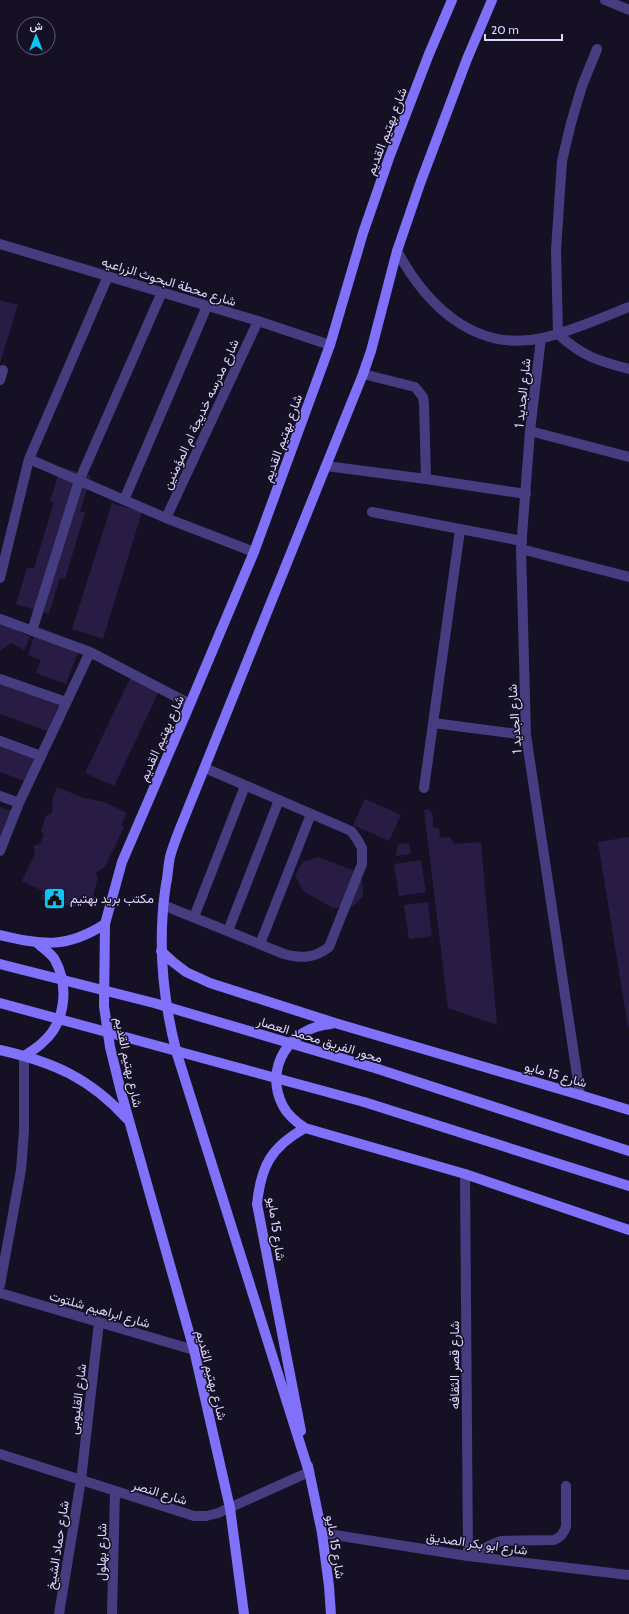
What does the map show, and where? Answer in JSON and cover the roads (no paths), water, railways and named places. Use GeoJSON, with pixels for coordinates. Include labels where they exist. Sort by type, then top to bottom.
{"type":"FeatureCollection","features":[{"type":"Feature","properties":{"kind":"main road","name":"شارع بهتيم القديم"},"geometry":{"type":"LineString","coordinates":[[230,1508],[194,1350],[129,1121],[110,1047],[104,1006],[105,924],[122,862],[254,552],[330,345],[365,226],[395,143],[452,0]]}},
{"type":"Feature","properties":{"kind":"main road"},"geometry":{"type":"LineString","coordinates":[[309,1472],[177,1054],[168,1020],[163,986],[161,951],[163,905],[170,858],[363,374],[371,351],[397,251],[421,181],[467,59],[492,0]]}},
{"type":"Feature","properties":{"kind":"main road"},"geometry":{"type":"LineString","coordinates":[[0,934],[37,943],[56,944],[90,934],[105,924]]}},
{"type":"Feature","properties":{"kind":"main road"},"geometry":{"type":"LineString","coordinates":[[24,1056],[43,1043],[57,1024],[64,1003],[63,980],[55,959],[37,943]]}},
{"type":"Feature","properties":{"kind":"main road","name":"شارع 15 مايو"},"geometry":{"type":"LineString","coordinates":[[161,951],[173,962],[198,978],[335,1023],[629,1110]]}},
{"type":"Feature","properties":{"kind":"main road","name":"محور الفريق محمد العصار"},"geometry":{"type":"LineString","coordinates":[[0,964],[154,1003],[370,1067],[629,1151]]}},
{"type":"Feature","properties":{"kind":"main road"},"geometry":{"type":"LineString","coordinates":[[0,1003],[364,1102],[629,1186]]}},
{"type":"Feature","properties":{"kind":"main road"},"geometry":{"type":"LineString","coordinates":[[335,1023],[320,1024],[306,1030],[294,1039],[284,1050],[278,1064],[276,1078],[278,1094],[283,1107],[293,1119],[305,1128],[465,1174],[629,1230]]}},
{"type":"Feature","properties":{"kind":"main road"},"geometry":{"type":"LineString","coordinates":[[0,1050],[24,1056],[63,1070],[80,1078],[98,1090],[129,1121]]}},
{"type":"Feature","properties":{"kind":"main road","name":"شارع 15 مايو"},"geometry":{"type":"LineString","coordinates":[[305,1128],[288,1138],[275,1151],[268,1162],[259,1185],[257,1204],[322,1533],[331,1614]]}},
{"type":"Feature","properties":{"kind":"main road"},"geometry":{"type":"LineString","coordinates":[[230,1508],[244,1614]]}},
{"type":"Feature","properties":{"kind":"street"},"geometry":{"type":"LineString","coordinates":[[605,0],[629,10]]}},
{"type":"Feature","properties":{"kind":"street"},"geometry":{"type":"LineString","coordinates":[[597,49],[582,86],[573,115],[562,161],[556,250],[558,334],[569,345],[594,359],[629,369]]}},
{"type":"Feature","properties":{"kind":"street","name":"شارع محطة البحوث الزراعيه"},"geometry":{"type":"LineString","coordinates":[[0,244],[258,321],[330,345]]}},
{"type":"Feature","properties":{"kind":"street"},"geometry":{"type":"LineString","coordinates":[[397,251],[407,270],[419,287],[448,316],[465,328],[483,336],[502,340],[522,341],[541,338],[558,334],[629,307]]}},
{"type":"Feature","properties":{"kind":"street"},"geometry":{"type":"LineString","coordinates":[[0,578],[29,459],[108,276]]}},
{"type":"Feature","properties":{"kind":"street"},"geometry":{"type":"LineString","coordinates":[[32,630],[79,481],[162,292]]}},
{"type":"Feature","properties":{"kind":"street"},"geometry":{"type":"LineString","coordinates":[[124,500],[207,306]]}},
{"type":"Feature","properties":{"kind":"street","name":"شارع مدرسه خديجة ام المؤمنين"},"geometry":{"type":"LineString","coordinates":[[166,518],[258,321]]}},
{"type":"Feature","properties":{"kind":"street","name":"شارع الجديد 1"},"geometry":{"type":"LineString","coordinates":[[541,338],[530,431],[522,545],[526,735],[580,1095]]}},
{"type":"Feature","properties":{"kind":"street"},"geometry":{"type":"LineString","coordinates":[[0,380],[3,370]]}},
{"type":"Feature","properties":{"kind":"street"},"geometry":{"type":"LineString","coordinates":[[363,374],[415,387],[423,397],[426,479]]}},
{"type":"Feature","properties":{"kind":"street"},"geometry":{"type":"LineString","coordinates":[[530,431],[629,457]]}},
{"type":"Feature","properties":{"kind":"street"},"geometry":{"type":"LineString","coordinates":[[29,459],[166,518],[254,552]]}},
{"type":"Feature","properties":{"kind":"street"},"geometry":{"type":"LineString","coordinates":[[326,466],[526,494]]}},
{"type":"Feature","properties":{"kind":"street"},"geometry":{"type":"LineString","coordinates":[[372,512],[460,530],[522,545],[629,577]]}},
{"type":"Feature","properties":{"kind":"street"},"geometry":{"type":"LineString","coordinates":[[424,788],[460,530]]}},
{"type":"Feature","properties":{"kind":"street"},"geometry":{"type":"LineString","coordinates":[[0,619],[90,652],[190,704]]}},
{"type":"Feature","properties":{"kind":"street"},"geometry":{"type":"LineString","coordinates":[[0,850],[19,803],[90,652]]}},
{"type":"Feature","properties":{"kind":"street"},"geometry":{"type":"LineString","coordinates":[[0,679],[66,702]]}},
{"type":"Feature","properties":{"kind":"street"},"geometry":{"type":"LineString","coordinates":[[433,723],[526,735]]}},
{"type":"Feature","properties":{"kind":"street"},"geometry":{"type":"LineString","coordinates":[[0,741],[41,756]]}},
{"type":"Feature","properties":{"kind":"street"},"geometry":{"type":"LineString","coordinates":[[163,905],[295,957],[307,957],[318,954],[329,947],[362,864],[362,848],[351,831],[205,768]]}},
{"type":"Feature","properties":{"kind":"street"},"geometry":{"type":"LineString","coordinates":[[194,918],[245,786]]}},
{"type":"Feature","properties":{"kind":"street"},"geometry":{"type":"LineString","coordinates":[[0,796],[19,803]]}},
{"type":"Feature","properties":{"kind":"street"},"geometry":{"type":"LineString","coordinates":[[228,931],[278,800]]}},
{"type":"Feature","properties":{"kind":"street"},"geometry":{"type":"LineString","coordinates":[[260,944],[310,814]]}},
{"type":"Feature","properties":{"kind":"street"},"geometry":{"type":"LineString","coordinates":[[0,1285],[21,1170],[24,1131],[24,1056]]}},
{"type":"Feature","properties":{"kind":"street","name":"شارع قصر الثقافه"},"geometry":{"type":"LineString","coordinates":[[465,1174],[468,1556]]}},
{"type":"Feature","properties":{"kind":"street","name":"شارع ابراهيم شلتوت"},"geometry":{"type":"LineString","coordinates":[[0,1293],[194,1350]]}},
{"type":"Feature","properties":{"kind":"street","name":"شارع القليوبى"},"geometry":{"type":"LineString","coordinates":[[81,1480],[99,1322]]}},
{"type":"Feature","properties":{"kind":"street","name":"شارع النصر"},"geometry":{"type":"LineString","coordinates":[[0,1454],[194,1516],[206,1516],[230,1508],[309,1472]]}},
{"type":"Feature","properties":{"kind":"street","name":"شارع حماد الشيخ"},"geometry":{"type":"LineString","coordinates":[[58,1614],[81,1480]]}},
{"type":"Feature","properties":{"kind":"street"},"geometry":{"type":"LineString","coordinates":[[468,1556],[502,1541],[554,1540],[560,1538],[566,1527],[566,1486]]}},
{"type":"Feature","properties":{"kind":"street","name":"شارع بهلول"},"geometry":{"type":"LineString","coordinates":[[112,1614],[116,1491]]}},
{"type":"Feature","properties":{"kind":"street","name":"شارع ابو بكر الصديق"},"geometry":{"type":"LineString","coordinates":[[322,1533],[468,1556],[629,1575]]}},
{"type":"Feature","properties":{"kind":"place","name":"مكتب بريد بهتيم"},"geometry":{"type":"Point","coordinates":[54,898]}}]}
